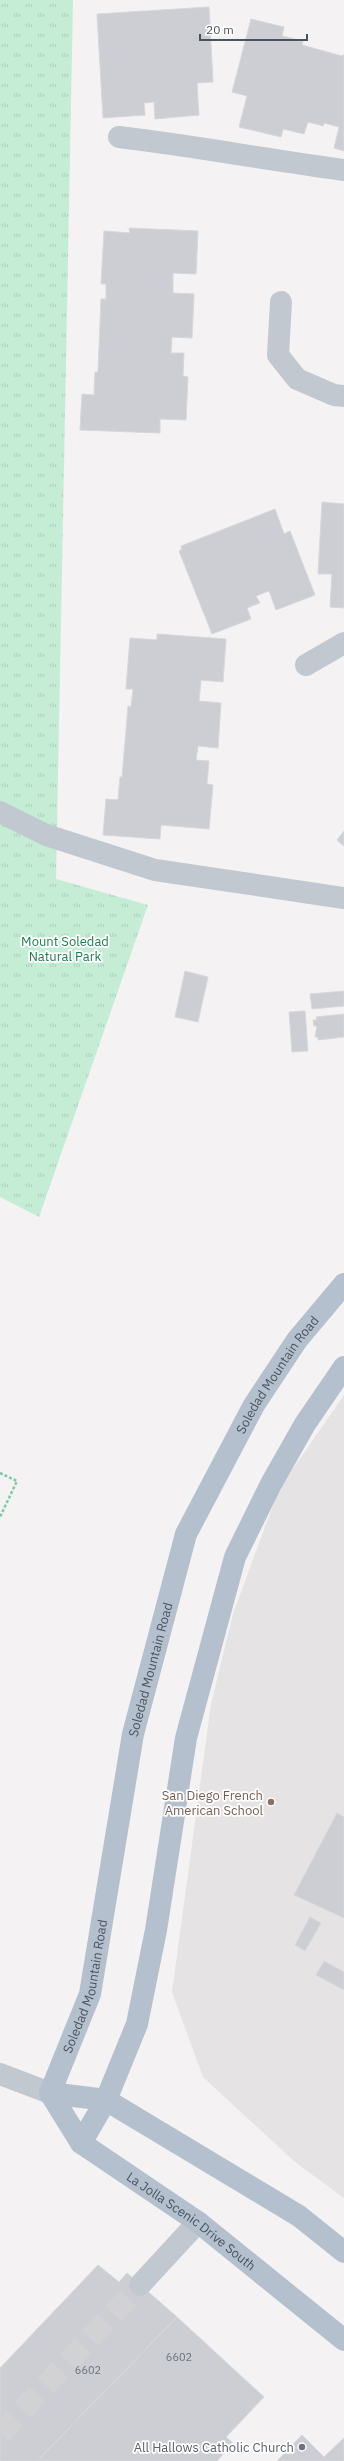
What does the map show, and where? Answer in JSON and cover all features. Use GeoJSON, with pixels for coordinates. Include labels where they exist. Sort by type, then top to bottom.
{"type":"FeatureCollection","features":[{"type":"Feature","properties":{"kind":"main road","name":"Soledad Mountain Road"},"geometry":{"type":"LineString","coordinates":[[50,2093],[90,1994],[102,1930],[133,1734],[186,1534],[254,1405],[297,1340],[344,1284]]}},
{"type":"Feature","properties":{"kind":"main road"},"geometry":{"type":"LineString","coordinates":[[81,2143],[106,2100],[138,2024],[156,1930],[186,1738],[235,1557],[271,1484],[305,1424],[344,1367]]}},
{"type":"Feature","properties":{"kind":"main road"},"geometry":{"type":"LineString","coordinates":[[50,2093],[106,2100],[299,2216],[344,2252]]}},
{"type":"Feature","properties":{"kind":"main road","name":"La Jolla Scenic Drive South"},"geometry":{"type":"LineString","coordinates":[[50,2093],[81,2143],[198,2222],[344,2340]]}},
{"type":"Feature","properties":{"kind":"street"},"geometry":{"type":"LineString","coordinates":[[119,137],[196,146],[285,162],[344,170]]}},
{"type":"Feature","properties":{"kind":"street"},"geometry":{"type":"LineString","coordinates":[[281,302],[278,355],[297,379],[334,395],[344,396]]}},
{"type":"Feature","properties":{"kind":"street"},"geometry":{"type":"LineString","coordinates":[[306,665],[344,643]]}},
{"type":"Feature","properties":{"kind":"street"},"geometry":{"type":"LineString","coordinates":[[0,812],[46,835],[155,870],[344,898]]}},
{"type":"Feature","properties":{"kind":"street"},"geometry":{"type":"LineString","coordinates":[[0,2074],[50,2093]]}},
{"type":"Feature","properties":{"kind":"street"},"geometry":{"type":"LineString","coordinates":[[140,2285],[198,2222]]}},
{"type":"Feature","properties":{"kind":"path"},"geometry":{"type":"LineString","coordinates":[[0,1473],[18,1481],[0,1516]]}},
{"type":"Feature","properties":{"kind":"shaded area","name":"San Diego French American School"},"geometry":{"type":"Polygon","coordinates":[[[344,1395],[344,2198],[295,2162],[203,2077],[172,1992],[211,1704],[233,1614],[279,1489],[344,1395]]]}},
{"type":"Feature","properties":{"kind":"green space","name":"Mount Soledad Natural Park"},"geometry":{"type":"Polygon","coordinates":[[[0,0],[73,0],[56,879],[148,905],[39,1217],[0,1197],[0,0]]]}},
{"type":"Feature","properties":{"kind":"building"},"geometry":{"type":"Polygon","coordinates":[[[209,7],[213,82],[197,83],[199,115],[155,119],[154,102],[144,103],[145,115],[103,118],[97,14],[209,7]]]}},
{"type":"Feature","properties":{"kind":"building"},"geometry":{"type":"Polygon","coordinates":[[[251,19],[284,27],[282,36],[303,41],[302,45],[342,56],[344,54],[344,151],[334,148],[339,127],[324,123],[323,126],[308,122],[304,134],[283,129],[281,137],[239,127],[247,96],[232,92],[251,19]]]}},
{"type":"Feature","properties":{"kind":"building"},"geometry":{"type":"Polygon","coordinates":[[[129,228],[198,231],[196,274],[173,273],[173,293],[194,294],[192,338],[172,337],[171,353],[184,353],[183,376],[188,377],[186,420],[160,419],[160,433],[80,430],[82,394],[94,395],[95,372],[98,372],[101,299],[106,299],[106,284],[101,284],[104,231],[130,233],[129,228]]]}},
{"type":"Feature","properties":{"kind":"building"},"geometry":{"type":"Polygon","coordinates":[[[322,502],[344,504],[344,608],[330,607],[332,574],[318,574],[322,502]]]}},
{"type":"Feature","properties":{"kind":"building"},"geometry":{"type":"Polygon","coordinates":[[[275,509],[284,534],[290,531],[315,595],[276,610],[269,591],[256,596],[260,603],[247,608],[251,619],[212,634],[179,551],[182,549],[181,546],[275,509]]]}},
{"type":"Feature","properties":{"kind":"building"},"geometry":{"type":"Polygon","coordinates":[[[157,634],[226,639],[223,682],[201,680],[199,701],[221,703],[218,748],[198,746],[196,760],[209,761],[207,784],[213,785],[209,829],[161,825],[160,839],[103,835],[106,799],[118,800],[120,777],[122,777],[128,706],[131,707],[133,689],[126,689],[130,638],[157,640],[157,634]]]}},
{"type":"Feature","properties":{"kind":"building"},"geometry":{"type":"Polygon","coordinates":[[[344,831],[344,846],[337,840],[344,831]]]}},
{"type":"Feature","properties":{"kind":"building"},"geometry":{"type":"Polygon","coordinates":[[[185,971],[208,977],[198,1022],[175,1017],[185,971]]]}},
{"type":"Feature","properties":{"kind":"building"},"geometry":{"type":"Polygon","coordinates":[[[344,991],[344,1006],[312,1009],[310,994],[344,991]]]}},
{"type":"Feature","properties":{"kind":"building"},"geometry":{"type":"Polygon","coordinates":[[[305,1011],[308,1051],[292,1052],[289,1012],[305,1011]]]}},
{"type":"Feature","properties":{"kind":"building"},"geometry":{"type":"Polygon","coordinates":[[[344,1014],[344,1037],[318,1040],[318,1037],[315,1037],[317,1026],[314,1026],[313,1020],[317,1020],[316,1017],[344,1014]]]}},
{"type":"Feature","properties":{"kind":"building"},"geometry":{"type":"Polygon","coordinates":[[[337,1813],[344,1817],[344,1918],[294,1895],[337,1813]]]}},
{"type":"Feature","properties":{"kind":"building"},"geometry":{"type":"Polygon","coordinates":[[[310,1917],[321,1923],[305,1951],[295,1945],[310,1917]]]}},
{"type":"Feature","properties":{"kind":"building"},"geometry":{"type":"Polygon","coordinates":[[[324,1961],[344,1972],[344,1990],[316,1975],[324,1961]]]}},
{"type":"Feature","properties":{"kind":"building"},"geometry":{"type":"Polygon","coordinates":[[[98,2265],[119,2282],[127,2273],[177,2317],[37,2461],[0,2461],[0,2368],[98,2265]]]}},
{"type":"Feature","properties":{"kind":"building"},"geometry":{"type":"Polygon","coordinates":[[[177,2317],[264,2397],[226,2437],[233,2443],[217,2461],[37,2461],[177,2317]]]}},
{"type":"Feature","properties":{"kind":"building","name":"All Hallows Catholic Church"},"geometry":{"type":"Polygon","coordinates":[[[302,2435],[324,2457],[344,2438],[344,2461],[277,2461],[302,2435]]]}},
{"type":"Feature","properties":{"kind":"tunnel"},"geometry":{"type":"LineString","coordinates":[[0,2434],[140,2285]]}},
{"type":"Feature","properties":{"kind":"place","name":"San Diego French American School"},"geometry":{"type":"Point","coordinates":[271,1802]}},
{"type":"Feature","properties":{"kind":"place","name":"All Hallows Catholic Church"},"geometry":{"type":"Point","coordinates":[302,2447]}}]}
